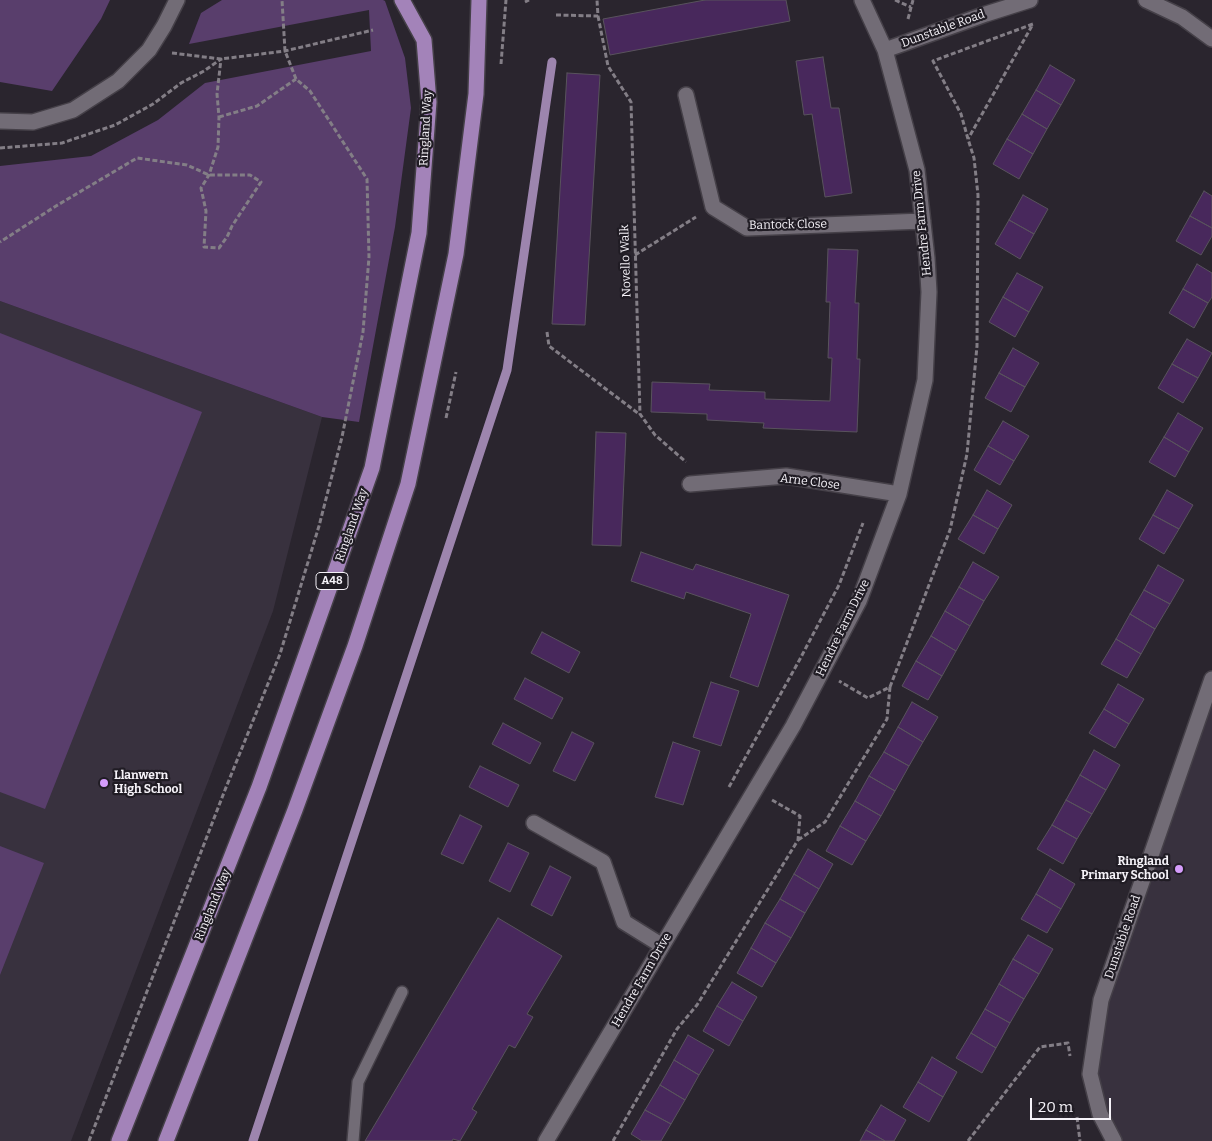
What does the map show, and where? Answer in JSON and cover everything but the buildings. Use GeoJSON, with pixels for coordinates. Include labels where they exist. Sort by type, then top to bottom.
{"type":"FeatureCollection","features":[{"type":"Feature","properties":{"kind":"main road","name":"Ringland Way"},"geometry":{"type":"LineString","coordinates":[[119,1141],[259,787],[372,468],[419,233],[430,102],[424,40],[402,0]]}},
{"type":"Feature","properties":{"kind":"main road"},"geometry":{"type":"LineString","coordinates":[[166,1141],[295,810],[355,646],[408,484],[456,254],[476,94],[479,0]]}},
{"type":"Feature","properties":{"kind":"street","name":"Hendre Farm Drive"},"geometry":{"type":"LineString","coordinates":[[546,1141],[793,726],[859,601],[900,494],[925,380],[929,292],[917,170],[885,50],[862,0]]}},
{"type":"Feature","properties":{"kind":"street","name":"Dunstable Road"},"geometry":{"type":"LineString","coordinates":[[885,50],[1030,0]]}},
{"type":"Feature","properties":{"kind":"street"},"geometry":{"type":"LineString","coordinates":[[1146,0],[1182,17],[1212,40]]}},
{"type":"Feature","properties":{"kind":"street"},"geometry":{"type":"LineString","coordinates":[[0,120],[32,122],[73,110],[118,81],[149,50],[178,1]]}},
{"type":"Feature","properties":{"kind":"street"},"geometry":{"type":"LineString","coordinates":[[686,95],[713,207]]}},
{"type":"Feature","properties":{"kind":"street","name":"Bantock Close"},"geometry":{"type":"LineString","coordinates":[[713,207],[747,228],[923,221]]}},
{"type":"Feature","properties":{"kind":"street","name":"Arne Close"},"geometry":{"type":"LineString","coordinates":[[690,484],[786,476],[900,494]]}},
{"type":"Feature","properties":{"kind":"street","name":"Dunstable Road"},"geometry":{"type":"LineString","coordinates":[[1114,1141],[1100,1114],[1090,1074],[1101,1000],[1212,679]]}},
{"type":"Feature","properties":{"kind":"street"},"geometry":{"type":"LineString","coordinates":[[534,823],[604,862],[624,922],[661,945]]}},
{"type":"Feature","properties":{"kind":"lane"},"geometry":{"type":"LineString","coordinates":[[353,1141],[358,1082],[402,992]]}},
{"type":"Feature","properties":{"kind":"path"},"geometry":{"type":"LineString","coordinates":[[90,1141],[225,790],[280,654],[319,526],[346,418],[363,332],[369,257],[367,179],[310,91],[296,78],[285,51],[282,0]]}},
{"type":"Feature","properties":{"kind":"path"},"geometry":{"type":"LineString","coordinates":[[525,2],[530,0]]}},
{"type":"Feature","properties":{"kind":"path","name":"Novello Walk"},"geometry":{"type":"LineString","coordinates":[[597,0],[598,16],[608,66],[631,102],[640,414]]}},
{"type":"Feature","properties":{"kind":"path"},"geometry":{"type":"LineString","coordinates":[[895,0],[911,7]]}},
{"type":"Feature","properties":{"kind":"path"},"geometry":{"type":"LineString","coordinates":[[556,16],[598,16]]}},
{"type":"Feature","properties":{"kind":"path"},"geometry":{"type":"LineString","coordinates":[[613,1141],[678,1030],[697,1005],[798,840],[825,822],[886,718],[890,687],[950,530],[967,454],[977,346],[978,194],[974,158],[968,139],[961,114],[933,60],[1033,24],[968,139]]}},
{"type":"Feature","properties":{"kind":"path"},"geometry":{"type":"LineString","coordinates":[[149,50],[221,60],[285,51],[373,30]]}},
{"type":"Feature","properties":{"kind":"path"},"geometry":{"type":"LineString","coordinates":[[0,242],[137,158],[188,165],[209,176],[250,175],[261,182],[232,226],[228,237],[219,248],[204,247],[206,211],[201,188],[209,176],[218,147],[219,117],[217,94],[221,60]]}},
{"type":"Feature","properties":{"kind":"path"},"geometry":{"type":"LineString","coordinates":[[0,148],[62,143],[115,125],[153,104],[181,82],[221,60]]}},
{"type":"Feature","properties":{"kind":"path"},"geometry":{"type":"LineString","coordinates":[[219,117],[257,106],[296,78]]}},
{"type":"Feature","properties":{"kind":"path"},"geometry":{"type":"LineString","coordinates":[[635,256],[713,207]]}},
{"type":"Feature","properties":{"kind":"path"},"geometry":{"type":"LineString","coordinates":[[548,332],[549,346],[640,414],[655,435],[710,482]]}},
{"type":"Feature","properties":{"kind":"path"},"geometry":{"type":"LineString","coordinates":[[726,793],[839,585],[876,491]]}},
{"type":"Feature","properties":{"kind":"path"},"geometry":{"type":"LineString","coordinates":[[822,671],[868,698],[890,687]]}},
{"type":"Feature","properties":{"kind":"path"},"geometry":{"type":"LineString","coordinates":[[755,790],[800,816],[798,840]]}},
{"type":"Feature","properties":{"kind":"path"},"geometry":{"type":"LineString","coordinates":[[968,1141],[1040,1047],[1068,1043],[1070,1063]]}},
{"type":"Feature","properties":{"kind":"path"},"geometry":{"type":"LineString","coordinates":[[1076,1112],[1080,1141]]}},
{"type":"Feature","properties":{"kind":"shaded area"},"geometry":{"type":"Polygon","coordinates":[[[0,0],[110,0],[101,19],[52,91],[0,82],[0,0]]]}},
{"type":"Feature","properties":{"kind":"shaded area"},"geometry":{"type":"Polygon","coordinates":[[[222,0],[383,0],[385,1],[405,58],[411,108],[395,227],[359,422],[322,417],[0,301],[0,166],[91,156],[158,120],[205,83],[371,51],[369,10],[189,44],[201,13],[222,0]]]}},
{"type":"Feature","properties":{"kind":"shaded area","name":"Llanwern High School"},"geometry":{"type":"Polygon","coordinates":[[[0,301],[322,417],[273,611],[71,1141],[0,1141],[0,301]]]}},
{"type":"Feature","properties":{"kind":"shaded area"},"geometry":{"type":"Polygon","coordinates":[[[0,333],[202,412],[45,809],[0,792],[0,333]]]}},
{"type":"Feature","properties":{"kind":"shaded area","name":"Ringland Primary School"},"geometry":{"type":"Polygon","coordinates":[[[1212,679],[1212,1141],[1114,1141],[1090,1074],[1101,1000],[1212,679]]]}},
{"type":"Feature","properties":{"kind":"shaded area"},"geometry":{"type":"Polygon","coordinates":[[[0,846],[44,863],[0,975],[0,846]]]}},
{"type":"Feature","properties":{"kind":"waterway"},"geometry":{"type":"LineString","coordinates":[[253,1141],[507,370],[552,62]]}},
{"type":"Feature","properties":{"kind":"place","name":"Llanwern High School"},"geometry":{"type":"Point","coordinates":[104,783]}},
{"type":"Feature","properties":{"kind":"place","name":"Ringland Primary School"},"geometry":{"type":"Point","coordinates":[1179,869]}}]}
